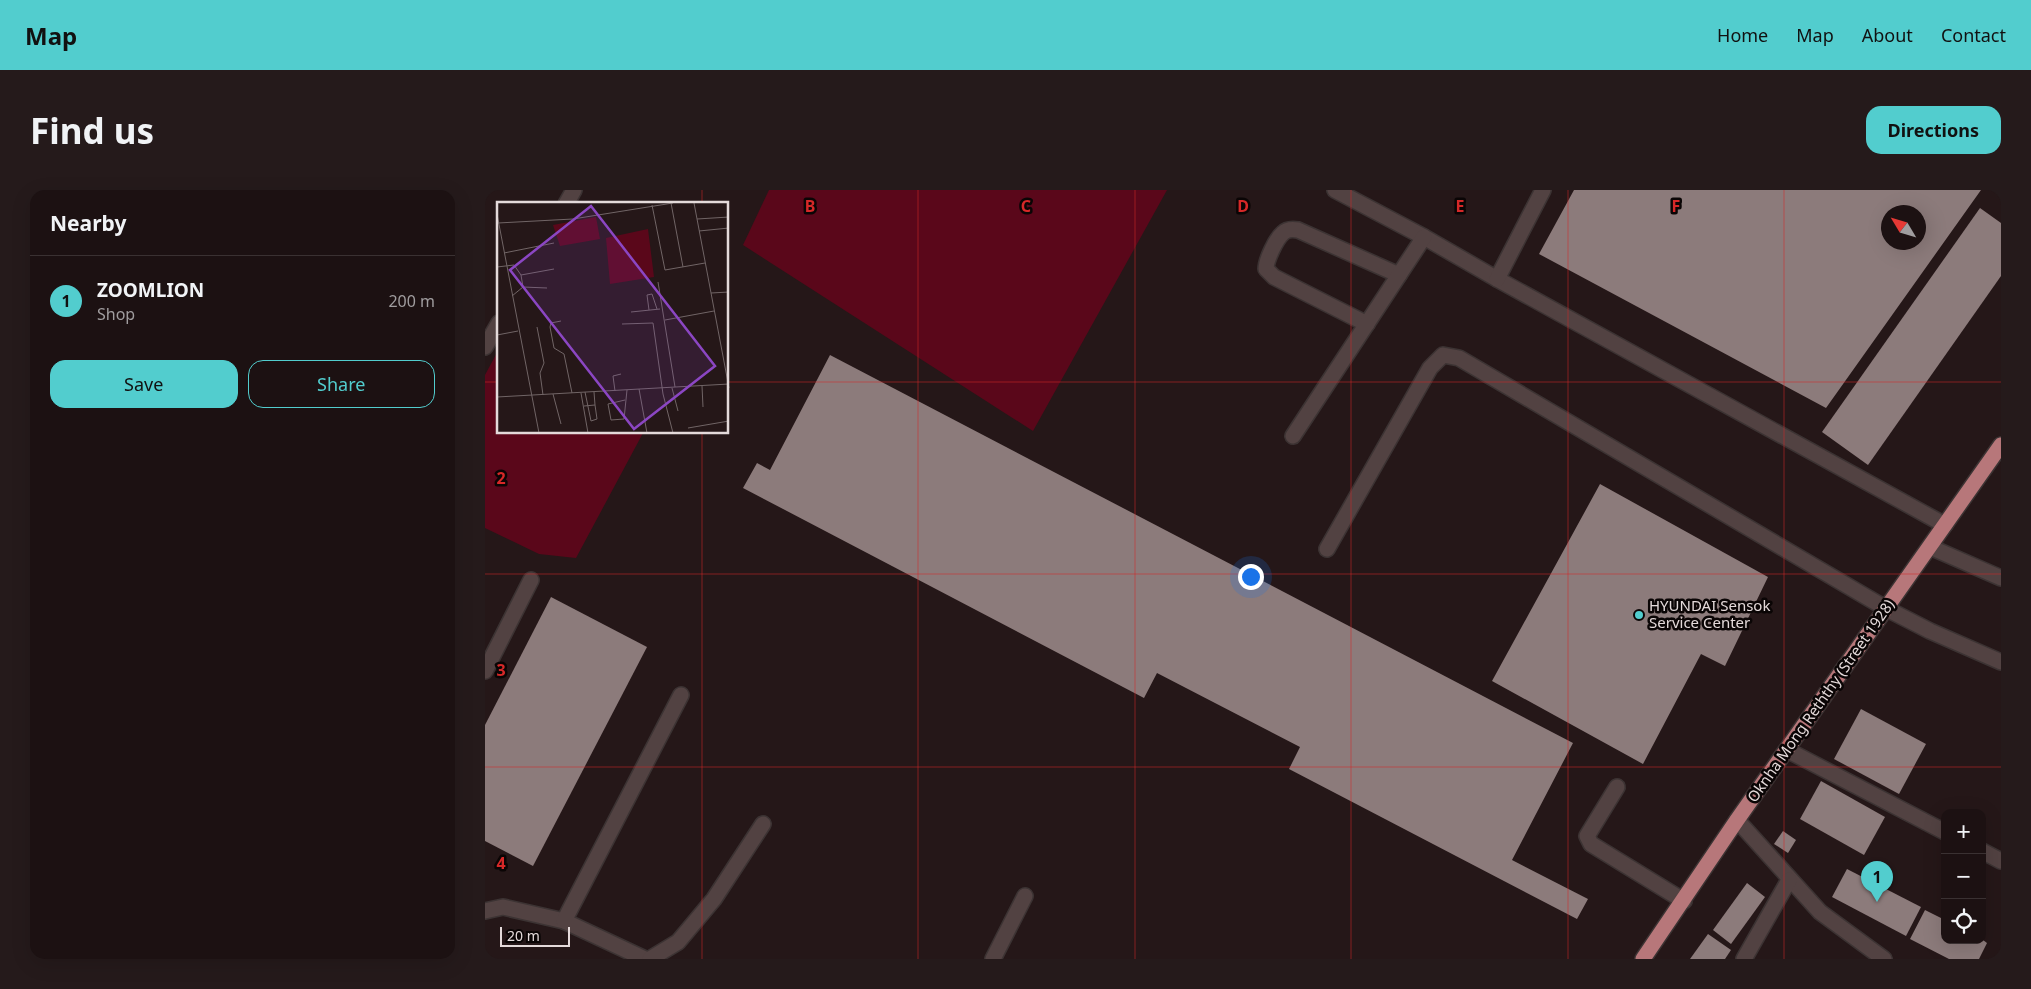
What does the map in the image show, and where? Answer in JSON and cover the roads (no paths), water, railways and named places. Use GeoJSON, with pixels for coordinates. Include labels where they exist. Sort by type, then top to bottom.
{"type":"FeatureCollection","features":[{"type":"Feature","properties":{"kind":"main road","name":"Oknha Mong Reththy (Street 1928)"},"geometry":{"type":"LineString","coordinates":[[1643,959],[1737,820],[2001,445]]}},
{"type":"Feature","properties":{"kind":"street"},"geometry":{"type":"LineString","coordinates":[[567,202],[574,190]]}},
{"type":"Feature","properties":{"kind":"street"},"geometry":{"type":"LineString","coordinates":[[1335,190],[1424,237],[1945,525]]}},
{"type":"Feature","properties":{"kind":"street"},"geometry":{"type":"LineString","coordinates":[[1497,279],[1543,190]]}},
{"type":"Feature","properties":{"kind":"street"},"geometry":{"type":"LineString","coordinates":[[1367,324],[1274,277],[1266,269],[1266,261],[1282,233],[1289,229],[1298,230],[1399,275]]}},
{"type":"Feature","properties":{"kind":"street"},"geometry":{"type":"LineString","coordinates":[[1293,436],[1424,237]]}},
{"type":"Feature","properties":{"kind":"street"},"geometry":{"type":"LineString","coordinates":[[485,347],[497,326]]}},
{"type":"Feature","properties":{"kind":"street"},"geometry":{"type":"LineString","coordinates":[[1327,549],[1430,368],[1443,354],[1459,358],[1887,608],[1929,631],[2001,662]]}},
{"type":"Feature","properties":{"kind":"street"},"geometry":{"type":"LineString","coordinates":[[1930,547],[2001,578]]}},
{"type":"Feature","properties":{"kind":"street"},"geometry":{"type":"LineString","coordinates":[[485,671],[531,580]]}},
{"type":"Feature","properties":{"kind":"street"},"geometry":{"type":"LineString","coordinates":[[563,920],[681,695]]}},
{"type":"Feature","properties":{"kind":"street"},"geometry":{"type":"LineString","coordinates":[[1787,750],[1941,830]]}},
{"type":"Feature","properties":{"kind":"street"},"geometry":{"type":"LineString","coordinates":[[1617,787],[1587,836],[1588,840],[1591,844],[1684,901]]}},
{"type":"Feature","properties":{"kind":"street"},"geometry":{"type":"LineString","coordinates":[[1737,820],[1789,880],[1820,912],[1884,959]]}},
{"type":"Feature","properties":{"kind":"street"},"geometry":{"type":"LineString","coordinates":[[649,959],[678,942],[702,914],[714,899],[763,824]]}},
{"type":"Feature","properties":{"kind":"street"},"geometry":{"type":"LineString","coordinates":[[1986,853],[2001,861]]}},
{"type":"Feature","properties":{"kind":"street"},"geometry":{"type":"LineString","coordinates":[[1744,959],[1789,880]]}},
{"type":"Feature","properties":{"kind":"street"},"geometry":{"type":"LineString","coordinates":[[993,959],[1025,896]]}},
{"type":"Feature","properties":{"kind":"street"},"geometry":{"type":"LineString","coordinates":[[485,911],[503,907],[563,920],[645,959]]}},
{"type":"Feature","properties":{"kind":"place","name":"HYUNDAI Sensok Service Center"},"geometry":{"type":"Point","coordinates":[1639,615]}},
{"type":"Feature","properties":{"kind":"place","name":"ZOOMLION"},"geometry":{"type":"Point","coordinates":[1877,902]}}]}
